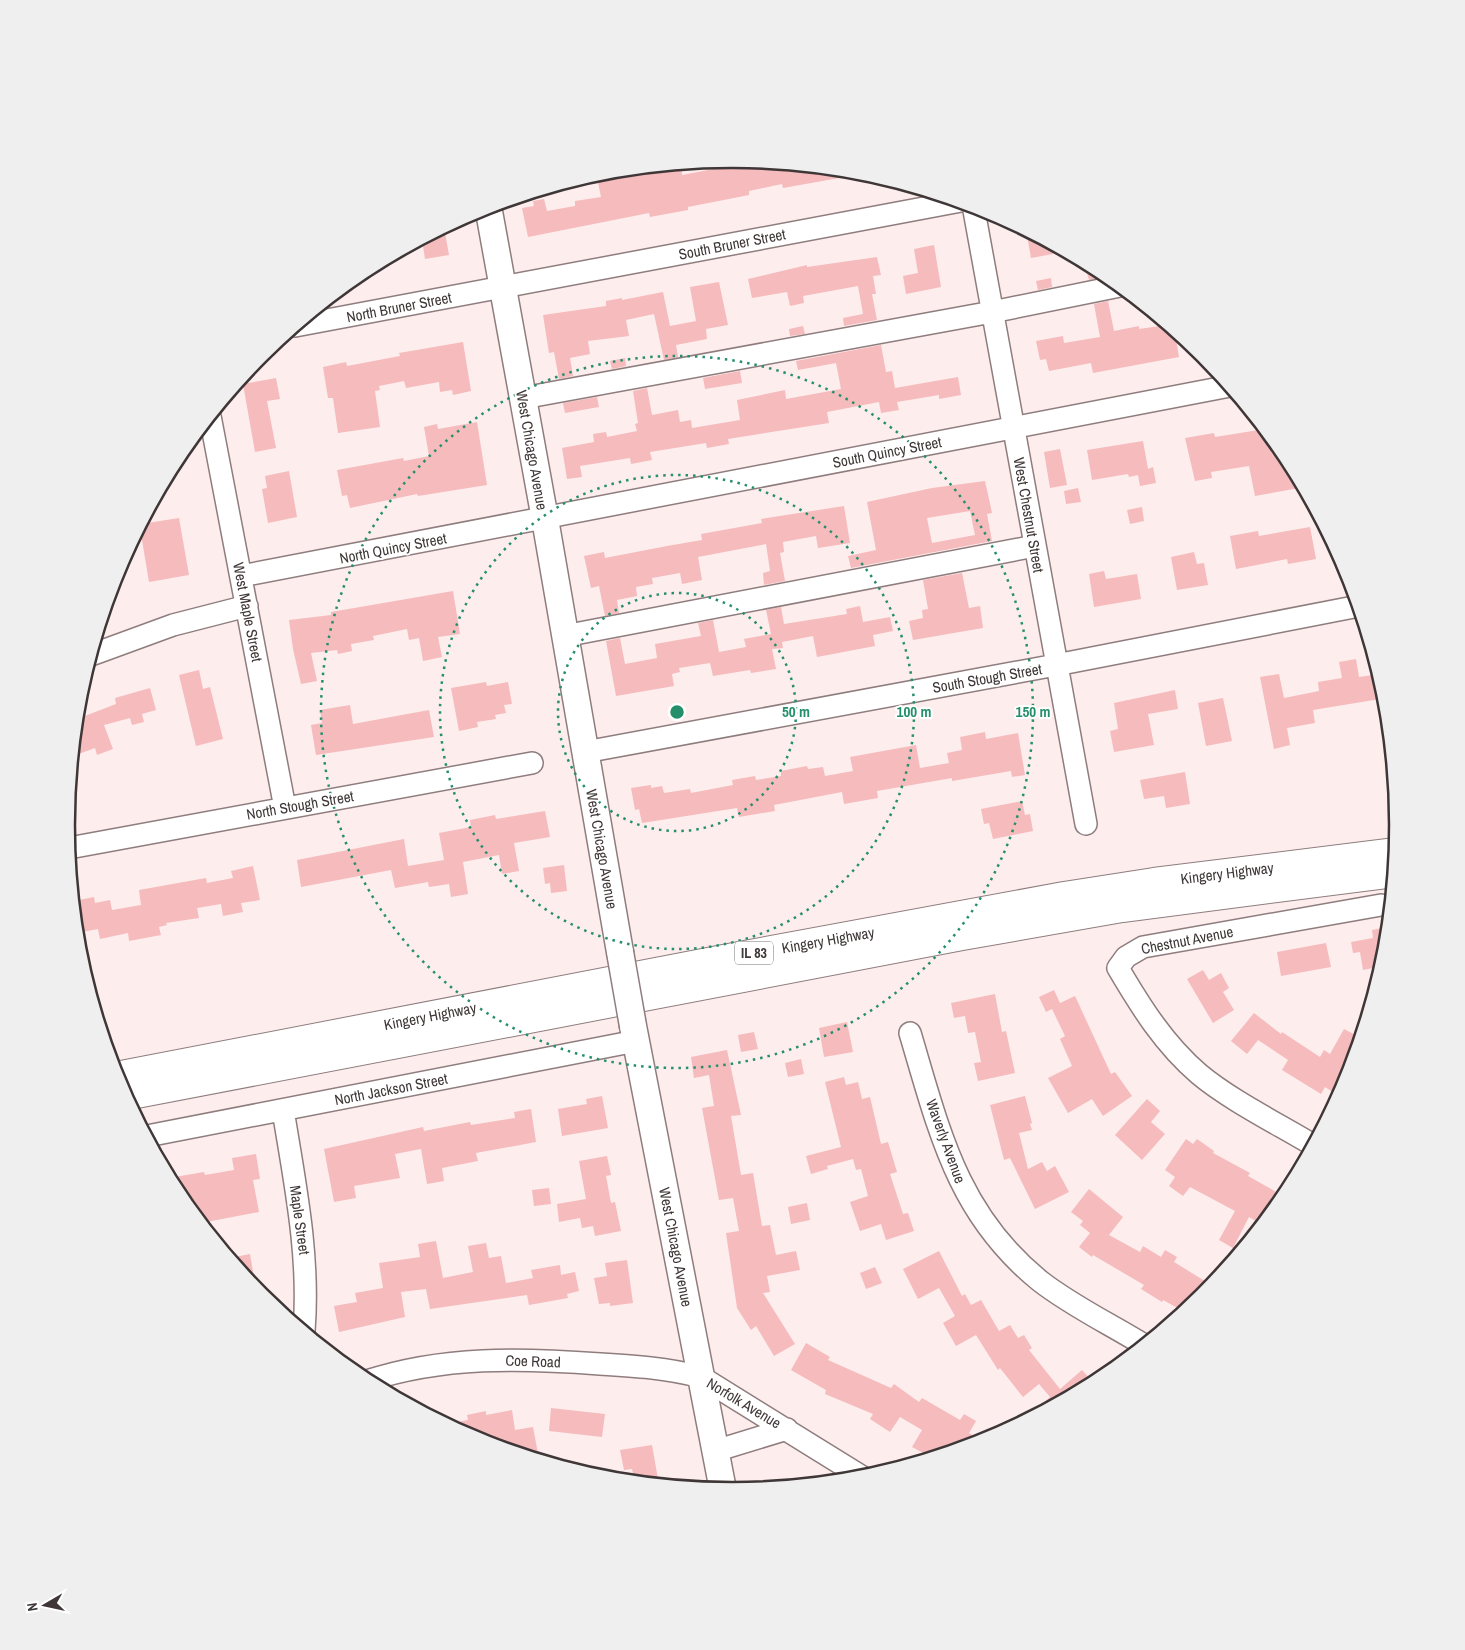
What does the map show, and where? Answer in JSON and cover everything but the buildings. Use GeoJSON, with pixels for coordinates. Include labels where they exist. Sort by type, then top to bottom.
{"type":"FeatureCollection","features":[{"type":"Feature","properties":{"kind":"highway","name":"Kingery Highway"},"geometry":{"type":"LineString","coordinates":[[124,1074],[744,955],[1064,896],[1154,882],[1389,853]]}},
{"type":"Feature","properties":{"kind":"highway","name":"Kingery Highway"},"geometry":{"type":"LineString","coordinates":[[133,1095],[730,980],[1122,908],[1388,874]]}},
{"type":"Feature","properties":{"kind":"main road","name":"West Chicago Avenue"},"geometry":{"type":"LineString","coordinates":[[489,215],[545,519],[634,1034],[721,1482]]}},
{"type":"Feature","properties":{"kind":"street","name":"South Bruner Street"},"geometry":{"type":"LineString","coordinates":[[502,287],[949,204]]}},
{"type":"Feature","properties":{"kind":"street","name":"West Chestnut Street"},"geometry":{"type":"LineString","coordinates":[[975,214],[1086,824]]}},
{"type":"Feature","properties":{"kind":"street","name":"North Bruner Street"},"geometry":{"type":"LineString","coordinates":[[308,324],[502,287]]}},
{"type":"Feature","properties":{"kind":"street"},"geometry":{"type":"LineString","coordinates":[[523,398],[992,312],[1112,288]]}},
{"type":"Feature","properties":{"kind":"street","name":"South Quincy Street"},"geometry":{"type":"LineString","coordinates":[[545,519],[1223,387]]}},
{"type":"Feature","properties":{"kind":"street","name":"West Maple Street"},"geometry":{"type":"LineString","coordinates":[[212,424],[285,808]]}},
{"type":"Feature","properties":{"kind":"street","name":"North Quincy Street"},"geometry":{"type":"LineString","coordinates":[[241,576],[545,519]]}},
{"type":"Feature","properties":{"kind":"street"},"geometry":{"type":"LineString","coordinates":[[564,636],[1035,546]]}},
{"type":"Feature","properties":{"kind":"street"},"geometry":{"type":"LineString","coordinates":[[98,653],[173,625],[247,606]]}},
{"type":"Feature","properties":{"kind":"street","name":"South Stough Street"},"geometry":{"type":"LineString","coordinates":[[585,752],[1056,665],[1353,607]]}},
{"type":"Feature","properties":{"kind":"street","name":"North Stough Street"},"geometry":{"type":"LineString","coordinates":[[76,847],[532,763]]}},
{"type":"Feature","properties":{"kind":"street","name":"Chestnut Avenue"},"geometry":{"type":"LineString","coordinates":[[1308,1143],[1200,1075],[1169,1044],[1152,1023],[1118,968],[1126,956],[1143,947],[1381,905]]}},
{"type":"Feature","properties":{"kind":"street","name":"Waverly Avenue"},"geometry":{"type":"LineString","coordinates":[[910,1033],[946,1150],[959,1181],[989,1228],[1008,1251],[1041,1281],[1139,1342]]}},
{"type":"Feature","properties":{"kind":"street","name":"North Jackson Street"},"geometry":{"type":"LineString","coordinates":[[153,1135],[282,1110],[634,1034]]}},
{"type":"Feature","properties":{"kind":"street","name":"Maple Street"},"geometry":{"type":"LineString","coordinates":[[282,1110],[304,1241],[306,1274],[304,1323]]}},
{"type":"Feature","properties":{"kind":"street","name":"Coe Road"},"geometry":{"type":"LineString","coordinates":[[377,1378],[434,1365],[518,1359],[672,1369],[701,1377]]}},
{"type":"Feature","properties":{"kind":"street","name":"Norfolk Avenue"},"geometry":{"type":"LineString","coordinates":[[701,1377],[853,1471]]}},
{"type":"Feature","properties":{"kind":"street","name":"Norfolk Avenue"},"geometry":{"type":"LineString","coordinates":[[715,1451],[787,1429]]}}]}
